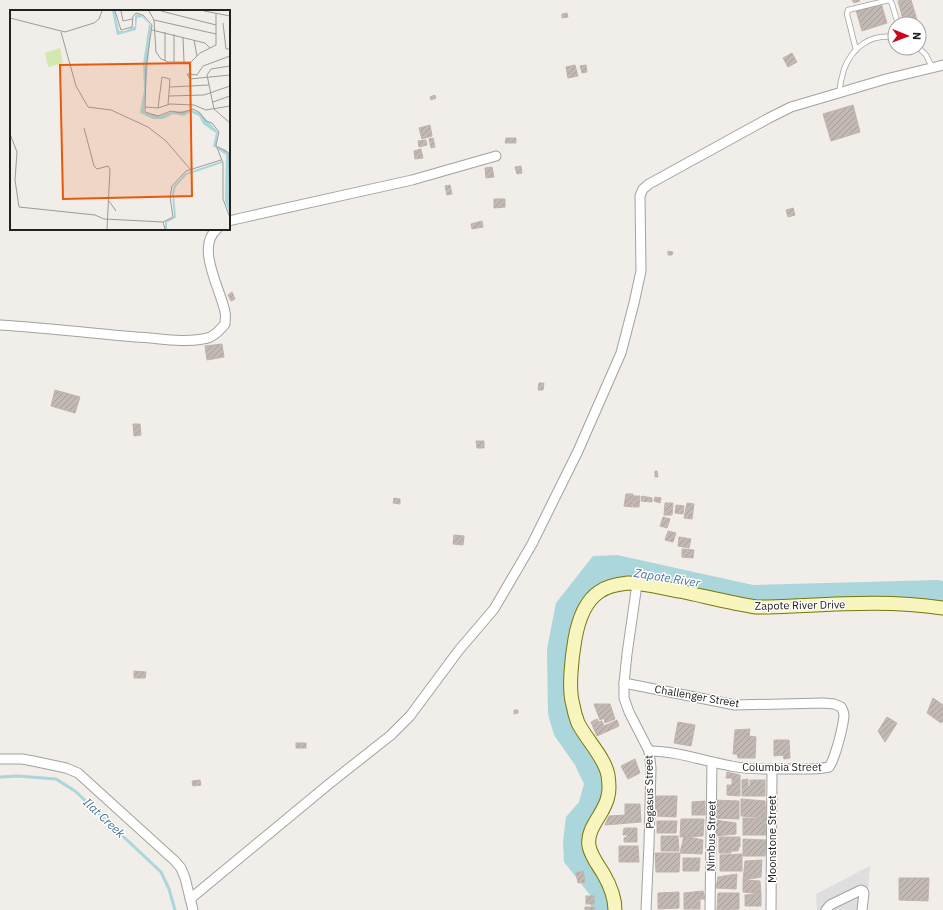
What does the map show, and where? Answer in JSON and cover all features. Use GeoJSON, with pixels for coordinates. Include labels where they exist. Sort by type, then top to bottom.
{"type":"FeatureCollection","features":[{"type":"Feature","properties":{"kind":"main road","name":"Zapote River Drive"},"geometry":{"type":"LineString","coordinates":[[615,910],[615,901],[612,889],[593,857],[589,846],[589,835],[604,808],[608,797],[609,785],[607,773],[578,722],[572,703],[571,684],[574,642],[577,625],[585,608],[592,598],[608,587],[626,583],[666,588],[756,607],[768,608],[878,603],[911,604],[943,608]]}},
{"type":"Feature","properties":{"kind":"street"},"geometry":{"type":"LineString","coordinates":[[190,898],[391,735],[410,716],[459,650],[494,608],[532,544],[578,451],[621,353],[634,303],[640,270],[640,196],[643,189],[649,184],[791,107],[886,79],[943,65]]}},
{"type":"Feature","properties":{"kind":"street"},"geometry":{"type":"LineString","coordinates":[[230,221],[412,180],[496,156]]}},
{"type":"Feature","properties":{"kind":"street"},"geometry":{"type":"LineString","coordinates":[[0,325],[179,341],[204,339],[217,334],[225,324],[225,313],[209,261],[208,244],[216,230]]}},
{"type":"Feature","properties":{"kind":"street","name":"Pegasus Street"},"geometry":{"type":"LineString","coordinates":[[637,584],[627,649],[624,698],[629,712],[649,751],[649,844],[646,910]]}},
{"type":"Feature","properties":{"kind":"street","name":"Challenger Street"},"geometry":{"type":"LineString","coordinates":[[624,683],[735,705],[823,703],[834,704],[841,707]]}},
{"type":"Feature","properties":{"kind":"street","name":"Columbia Street"},"geometry":{"type":"LineString","coordinates":[[649,751],[674,753],[748,769],[816,769],[829,767],[834,757],[843,723],[844,713],[841,707]]}},
{"type":"Feature","properties":{"kind":"street"},"geometry":{"type":"LineString","coordinates":[[0,759],[22,759],[66,768],[78,773],[181,868],[193,910]]}},
{"type":"Feature","properties":{"kind":"street","name":"Nimbus Street"},"geometry":{"type":"LineString","coordinates":[[710,910],[712,762]]}},
{"type":"Feature","properties":{"kind":"street","name":"Moonstone Street"},"geometry":{"type":"LineString","coordinates":[[771,910],[772,769]]}},
{"type":"Feature","properties":{"kind":"street"},"geometry":{"type":"LineString","coordinates":[[826,910],[830,905],[861,890],[864,893],[862,910]]}},
{"type":"Feature","properties":{"kind":"lane"},"geometry":{"type":"LineString","coordinates":[[856,50],[847,14],[848,10],[889,0],[892,4],[896,16]]}},
{"type":"Feature","properties":{"kind":"lane"},"geometry":{"type":"LineString","coordinates":[[839,93],[844,70],[850,57],[856,50],[866,41],[880,37],[887,37]]}},
{"type":"Feature","properties":{"kind":"lane"},"geometry":{"type":"LineString","coordinates":[[926,56],[932,67]]}},
{"type":"Feature","properties":{"kind":"shaded area"},"geometry":{"type":"Polygon","coordinates":[[[870,866],[866,910],[817,910],[816,894],[870,866]]]}},
{"type":"Feature","properties":{"kind":"water","name":"Zapote River"},"geometry":{"type":"Polygon","coordinates":[[[617,555],[753,585],[937,580],[943,581],[943,604],[753,605],[634,579],[601,582],[581,614],[568,692],[574,729],[600,771],[606,796],[585,845],[610,894],[610,910],[591,910],[590,895],[564,862],[563,842],[566,817],[579,802],[584,784],[575,765],[554,735],[548,714],[547,649],[556,603],[593,556],[617,555]]]}},
{"type":"Feature","properties":{"kind":"building"},"geometry":{"type":"Polygon","coordinates":[[[852,0],[859,0],[860,1],[854,3],[852,0]]]}},
{"type":"Feature","properties":{"kind":"building"},"geometry":{"type":"Polygon","coordinates":[[[911,0],[916,16],[902,16],[898,1],[911,0]]]}},
{"type":"Feature","properties":{"kind":"building"},"geometry":{"type":"Polygon","coordinates":[[[881,3],[887,23],[862,31],[856,10],[881,3]]]}},
{"type":"Feature","properties":{"kind":"building"},"geometry":{"type":"Polygon","coordinates":[[[567,13],[568,17],[562,18],[562,14],[567,13]]]}},
{"type":"Feature","properties":{"kind":"building"},"geometry":{"type":"Polygon","coordinates":[[[792,53],[797,62],[788,67],[783,58],[792,53]]]}},
{"type":"Feature","properties":{"kind":"building"},"geometry":{"type":"Polygon","coordinates":[[[575,65],[578,76],[568,78],[566,67],[575,65]]]}},
{"type":"Feature","properties":{"kind":"building"},"geometry":{"type":"Polygon","coordinates":[[[586,65],[587,72],[582,73],[580,66],[586,65]]]}},
{"type":"Feature","properties":{"kind":"building"},"geometry":{"type":"Polygon","coordinates":[[[435,95],[436,98],[431,100],[430,97],[435,95]]]}},
{"type":"Feature","properties":{"kind":"building"},"geometry":{"type":"Polygon","coordinates":[[[853,105],[860,132],[831,141],[823,114],[853,105]]]}},
{"type":"Feature","properties":{"kind":"building"},"geometry":{"type":"Polygon","coordinates":[[[430,125],[432,136],[422,139],[419,128],[430,125]]]}},
{"type":"Feature","properties":{"kind":"building"},"geometry":{"type":"Polygon","coordinates":[[[433,138],[435,147],[431,148],[429,139],[433,138]]]}},
{"type":"Feature","properties":{"kind":"building"},"geometry":{"type":"Polygon","coordinates":[[[506,138],[516,138],[516,143],[505,143],[506,138]]]}},
{"type":"Feature","properties":{"kind":"building"},"geometry":{"type":"Polygon","coordinates":[[[426,140],[427,145],[419,147],[418,141],[426,140]]]}},
{"type":"Feature","properties":{"kind":"building"},"geometry":{"type":"Polygon","coordinates":[[[421,149],[423,158],[415,159],[414,151],[421,149]]]}},
{"type":"Feature","properties":{"kind":"building"},"geometry":{"type":"Polygon","coordinates":[[[521,166],[522,173],[517,174],[515,167],[521,166]]]}},
{"type":"Feature","properties":{"kind":"building"},"geometry":{"type":"Polygon","coordinates":[[[492,167],[494,177],[486,178],[485,168],[492,167]]]}},
{"type":"Feature","properties":{"kind":"building"},"geometry":{"type":"Polygon","coordinates":[[[450,185],[452,194],[447,195],[445,186],[450,185]]]}},
{"type":"Feature","properties":{"kind":"building"},"geometry":{"type":"Polygon","coordinates":[[[494,199],[505,199],[505,207],[494,208],[494,199]]]}},
{"type":"Feature","properties":{"kind":"building"},"geometry":{"type":"Polygon","coordinates":[[[793,208],[795,215],[788,217],[786,210],[793,208]]]}},
{"type":"Feature","properties":{"kind":"building"},"geometry":{"type":"Polygon","coordinates":[[[482,221],[483,227],[472,229],[471,224],[482,221]]]}},
{"type":"Feature","properties":{"kind":"building"},"geometry":{"type":"Polygon","coordinates":[[[668,251],[673,252],[672,255],[668,255],[668,251]]]}},
{"type":"Feature","properties":{"kind":"building"},"geometry":{"type":"Polygon","coordinates":[[[232,292],[235,299],[231,301],[228,295],[232,292]]]}},
{"type":"Feature","properties":{"kind":"building"},"geometry":{"type":"Polygon","coordinates":[[[222,344],[224,357],[207,360],[205,346],[222,344]]]}},
{"type":"Feature","properties":{"kind":"building"},"geometry":{"type":"Polygon","coordinates":[[[539,383],[544,383],[543,390],[538,390],[539,383]]]}},
{"type":"Feature","properties":{"kind":"building"},"geometry":{"type":"Polygon","coordinates":[[[55,390],[80,397],[75,413],[51,406],[55,390]]]}},
{"type":"Feature","properties":{"kind":"building"},"geometry":{"type":"Polygon","coordinates":[[[133,424],[140,424],[141,435],[134,436],[133,424]]]}},
{"type":"Feature","properties":{"kind":"building"},"geometry":{"type":"Polygon","coordinates":[[[476,441],[484,441],[484,448],[477,448],[476,441]]]}},
{"type":"Feature","properties":{"kind":"building"},"geometry":{"type":"Polygon","coordinates":[[[655,471],[657,471],[658,477],[655,477],[655,471]]]}},
{"type":"Feature","properties":{"kind":"building"},"geometry":{"type":"Polygon","coordinates":[[[626,494],[633,494],[632,507],[624,506],[626,494]]]}},
{"type":"Feature","properties":{"kind":"building"},"geometry":{"type":"Polygon","coordinates":[[[633,496],[640,496],[639,507],[633,507],[633,496]]]}},
{"type":"Feature","properties":{"kind":"building"},"geometry":{"type":"Polygon","coordinates":[[[642,496],[652,498],[652,502],[641,501],[642,496]]]}},
{"type":"Feature","properties":{"kind":"building"},"geometry":{"type":"Polygon","coordinates":[[[655,497],[661,498],[660,503],[654,501],[655,497]]]}},
{"type":"Feature","properties":{"kind":"building"},"geometry":{"type":"Polygon","coordinates":[[[394,498],[400,499],[400,504],[393,503],[394,498]]]}},
{"type":"Feature","properties":{"kind":"building"},"geometry":{"type":"Polygon","coordinates":[[[665,503],[673,503],[672,515],[664,515],[665,503]]]}},
{"type":"Feature","properties":{"kind":"building"},"geometry":{"type":"Polygon","coordinates":[[[687,503],[694,504],[692,519],[684,518],[687,503]]]}},
{"type":"Feature","properties":{"kind":"building"},"geometry":{"type":"Polygon","coordinates":[[[676,505],[684,506],[683,514],[675,513],[676,505]]]}},
{"type":"Feature","properties":{"kind":"building"},"geometry":{"type":"Polygon","coordinates":[[[663,517],[670,519],[667,528],[660,526],[663,517]]]}},
{"type":"Feature","properties":{"kind":"building"},"geometry":{"type":"Polygon","coordinates":[[[668,531],[676,533],[673,542],[665,540],[668,531]]]}},
{"type":"Feature","properties":{"kind":"building"},"geometry":{"type":"Polygon","coordinates":[[[454,535],[464,536],[463,545],[453,544],[454,535]]]}},
{"type":"Feature","properties":{"kind":"building"},"geometry":{"type":"Polygon","coordinates":[[[679,537],[691,539],[689,548],[678,546],[679,537]]]}},
{"type":"Feature","properties":{"kind":"building"},"geometry":{"type":"Polygon","coordinates":[[[682,549],[694,550],[693,558],[682,557],[682,549]]]}},
{"type":"Feature","properties":{"kind":"building"},"geometry":{"type":"Polygon","coordinates":[[[134,671],[146,672],[145,678],[134,678],[134,671]]]}},
{"type":"Feature","properties":{"kind":"building"},"geometry":{"type":"Polygon","coordinates":[[[933,698],[943,705],[943,721],[941,723],[927,713],[933,698]]]}},
{"type":"Feature","properties":{"kind":"building"},"geometry":{"type":"Polygon","coordinates":[[[594,704],[610,704],[615,719],[605,723],[604,718],[600,720],[594,704]]]}},
{"type":"Feature","properties":{"kind":"building"},"geometry":{"type":"Polygon","coordinates":[[[514,710],[518,710],[518,713],[514,714],[514,710]]]}},
{"type":"Feature","properties":{"kind":"building"},"geometry":{"type":"Polygon","coordinates":[[[887,717],[897,723],[885,742],[878,731],[887,717]]]}},
{"type":"Feature","properties":{"kind":"building"},"geometry":{"type":"Polygon","coordinates":[[[597,719],[599,722],[602,721],[604,726],[617,720],[619,726],[597,736],[591,722],[597,719]]]}},
{"type":"Feature","properties":{"kind":"building"},"geometry":{"type":"Polygon","coordinates":[[[678,722],[695,725],[691,746],[674,743],[678,722]]]}},
{"type":"Feature","properties":{"kind":"building"},"geometry":{"type":"Polygon","coordinates":[[[750,729],[749,736],[756,737],[755,758],[738,758],[737,754],[733,754],[735,730],[750,729]]]}},
{"type":"Feature","properties":{"kind":"building"},"geometry":{"type":"Polygon","coordinates":[[[774,740],[789,740],[790,758],[784,759],[783,755],[774,756],[774,740]]]}},
{"type":"Feature","properties":{"kind":"building"},"geometry":{"type":"Polygon","coordinates":[[[296,743],[306,743],[306,748],[296,748],[296,743]]]}},
{"type":"Feature","properties":{"kind":"building"},"geometry":{"type":"Polygon","coordinates":[[[635,759],[640,773],[628,779],[621,766],[635,759]]]}},
{"type":"Feature","properties":{"kind":"building"},"geometry":{"type":"Polygon","coordinates":[[[727,772],[740,775],[740,796],[727,795],[727,785],[732,785],[732,778],[726,778],[727,772]]]}},
{"type":"Feature","properties":{"kind":"building"},"geometry":{"type":"Polygon","coordinates":[[[748,779],[748,786],[750,786],[750,780],[765,780],[765,796],[742,796],[742,780],[748,779]]]}},
{"type":"Feature","properties":{"kind":"building"},"geometry":{"type":"Polygon","coordinates":[[[200,780],[201,785],[193,786],[192,781],[200,780]]]}},
{"type":"Feature","properties":{"kind":"building"},"geometry":{"type":"Polygon","coordinates":[[[656,796],[677,796],[676,817],[656,816],[656,796]]]}},
{"type":"Feature","properties":{"kind":"building"},"geometry":{"type":"Polygon","coordinates":[[[741,799],[765,801],[766,818],[741,816],[741,799]]]}},
{"type":"Feature","properties":{"kind":"building"},"geometry":{"type":"Polygon","coordinates":[[[713,800],[739,801],[739,819],[713,818],[713,800]]]}},
{"type":"Feature","properties":{"kind":"building"},"geometry":{"type":"Polygon","coordinates":[[[705,801],[705,815],[692,815],[692,802],[705,801]]]}},
{"type":"Feature","properties":{"kind":"building"},"geometry":{"type":"Polygon","coordinates":[[[625,804],[640,804],[641,822],[605,825],[609,816],[625,815],[625,804]]]}},
{"type":"Feature","properties":{"kind":"building"},"geometry":{"type":"Polygon","coordinates":[[[743,818],[766,818],[766,835],[743,835],[743,818]]]}},
{"type":"Feature","properties":{"kind":"building"},"geometry":{"type":"Polygon","coordinates":[[[681,819],[704,819],[703,836],[680,837],[681,819]]]}},
{"type":"Feature","properties":{"kind":"building"},"geometry":{"type":"Polygon","coordinates":[[[715,820],[736,823],[736,834],[716,836],[715,820]]]}},
{"type":"Feature","properties":{"kind":"building"},"geometry":{"type":"Polygon","coordinates":[[[657,821],[677,821],[676,833],[657,833],[657,821]]]}},
{"type":"Feature","properties":{"kind":"building"},"geometry":{"type":"Polygon","coordinates":[[[624,828],[637,828],[637,842],[624,842],[624,838],[628,835],[623,835],[624,828]]]}},
{"type":"Feature","properties":{"kind":"building"},"geometry":{"type":"Polygon","coordinates":[[[661,836],[678,836],[679,851],[661,851],[661,836]]]}},
{"type":"Feature","properties":{"kind":"building"},"geometry":{"type":"Polygon","coordinates":[[[684,836],[703,840],[702,854],[680,853],[684,836]]]}},
{"type":"Feature","properties":{"kind":"building"},"geometry":{"type":"Polygon","coordinates":[[[719,837],[740,837],[740,847],[738,851],[731,851],[731,853],[719,853],[719,837]]]}},
{"type":"Feature","properties":{"kind":"building"},"geometry":{"type":"Polygon","coordinates":[[[743,839],[766,840],[765,856],[743,856],[743,839]]]}},
{"type":"Feature","properties":{"kind":"building"},"geometry":{"type":"Polygon","coordinates":[[[619,846],[638,846],[639,862],[619,862],[619,846]]]}},
{"type":"Feature","properties":{"kind":"building"},"geometry":{"type":"Polygon","coordinates":[[[655,853],[680,853],[679,872],[656,872],[655,853]]]}},
{"type":"Feature","properties":{"kind":"building"},"geometry":{"type":"Polygon","coordinates":[[[742,854],[742,871],[720,871],[720,855],[742,854]]]}},
{"type":"Feature","properties":{"kind":"building"},"geometry":{"type":"Polygon","coordinates":[[[683,858],[700,858],[699,871],[683,871],[683,858]]]}},
{"type":"Feature","properties":{"kind":"building"},"geometry":{"type":"Polygon","coordinates":[[[762,860],[761,877],[743,880],[745,861],[762,860]]]}},
{"type":"Feature","properties":{"kind":"building"},"geometry":{"type":"Polygon","coordinates":[[[583,871],[585,882],[578,883],[576,873],[583,871]]]}},
{"type":"Feature","properties":{"kind":"building"},"geometry":{"type":"Polygon","coordinates":[[[737,874],[736,889],[716,888],[718,877],[737,874]]]}},
{"type":"Feature","properties":{"kind":"building"},"geometry":{"type":"Polygon","coordinates":[[[899,878],[929,878],[928,901],[899,900],[899,878]]]}},
{"type":"Feature","properties":{"kind":"building"},"geometry":{"type":"Polygon","coordinates":[[[743,880],[760,881],[761,894],[743,892],[743,880]]]}},
{"type":"Feature","properties":{"kind":"building"},"geometry":{"type":"Polygon","coordinates":[[[703,891],[705,899],[700,899],[700,909],[684,909],[684,893],[703,891]]]}},
{"type":"Feature","properties":{"kind":"building"},"geometry":{"type":"Polygon","coordinates":[[[679,892],[679,908],[658,909],[658,893],[679,892]]]}},
{"type":"Feature","properties":{"kind":"building"},"geometry":{"type":"Polygon","coordinates":[[[718,893],[739,893],[739,909],[717,910],[718,893]]]}},
{"type":"Feature","properties":{"kind":"building"},"geometry":{"type":"Polygon","coordinates":[[[761,894],[761,906],[745,906],[745,895],[761,894]]]}},
{"type":"Feature","properties":{"kind":"building"},"geometry":{"type":"Polygon","coordinates":[[[586,896],[594,896],[594,904],[586,904],[586,896]]]}},
{"type":"Feature","properties":{"kind":"building"},"geometry":{"type":"Polygon","coordinates":[[[585,907],[594,907],[594,910],[585,910],[585,907]]]}},
{"type":"Feature","properties":{"kind":"waterway","name":"Ilat Creek"},"geometry":{"type":"LineString","coordinates":[[0,777],[18,776],[56,779],[75,791],[161,872],[169,889],[175,910]]}}]}
